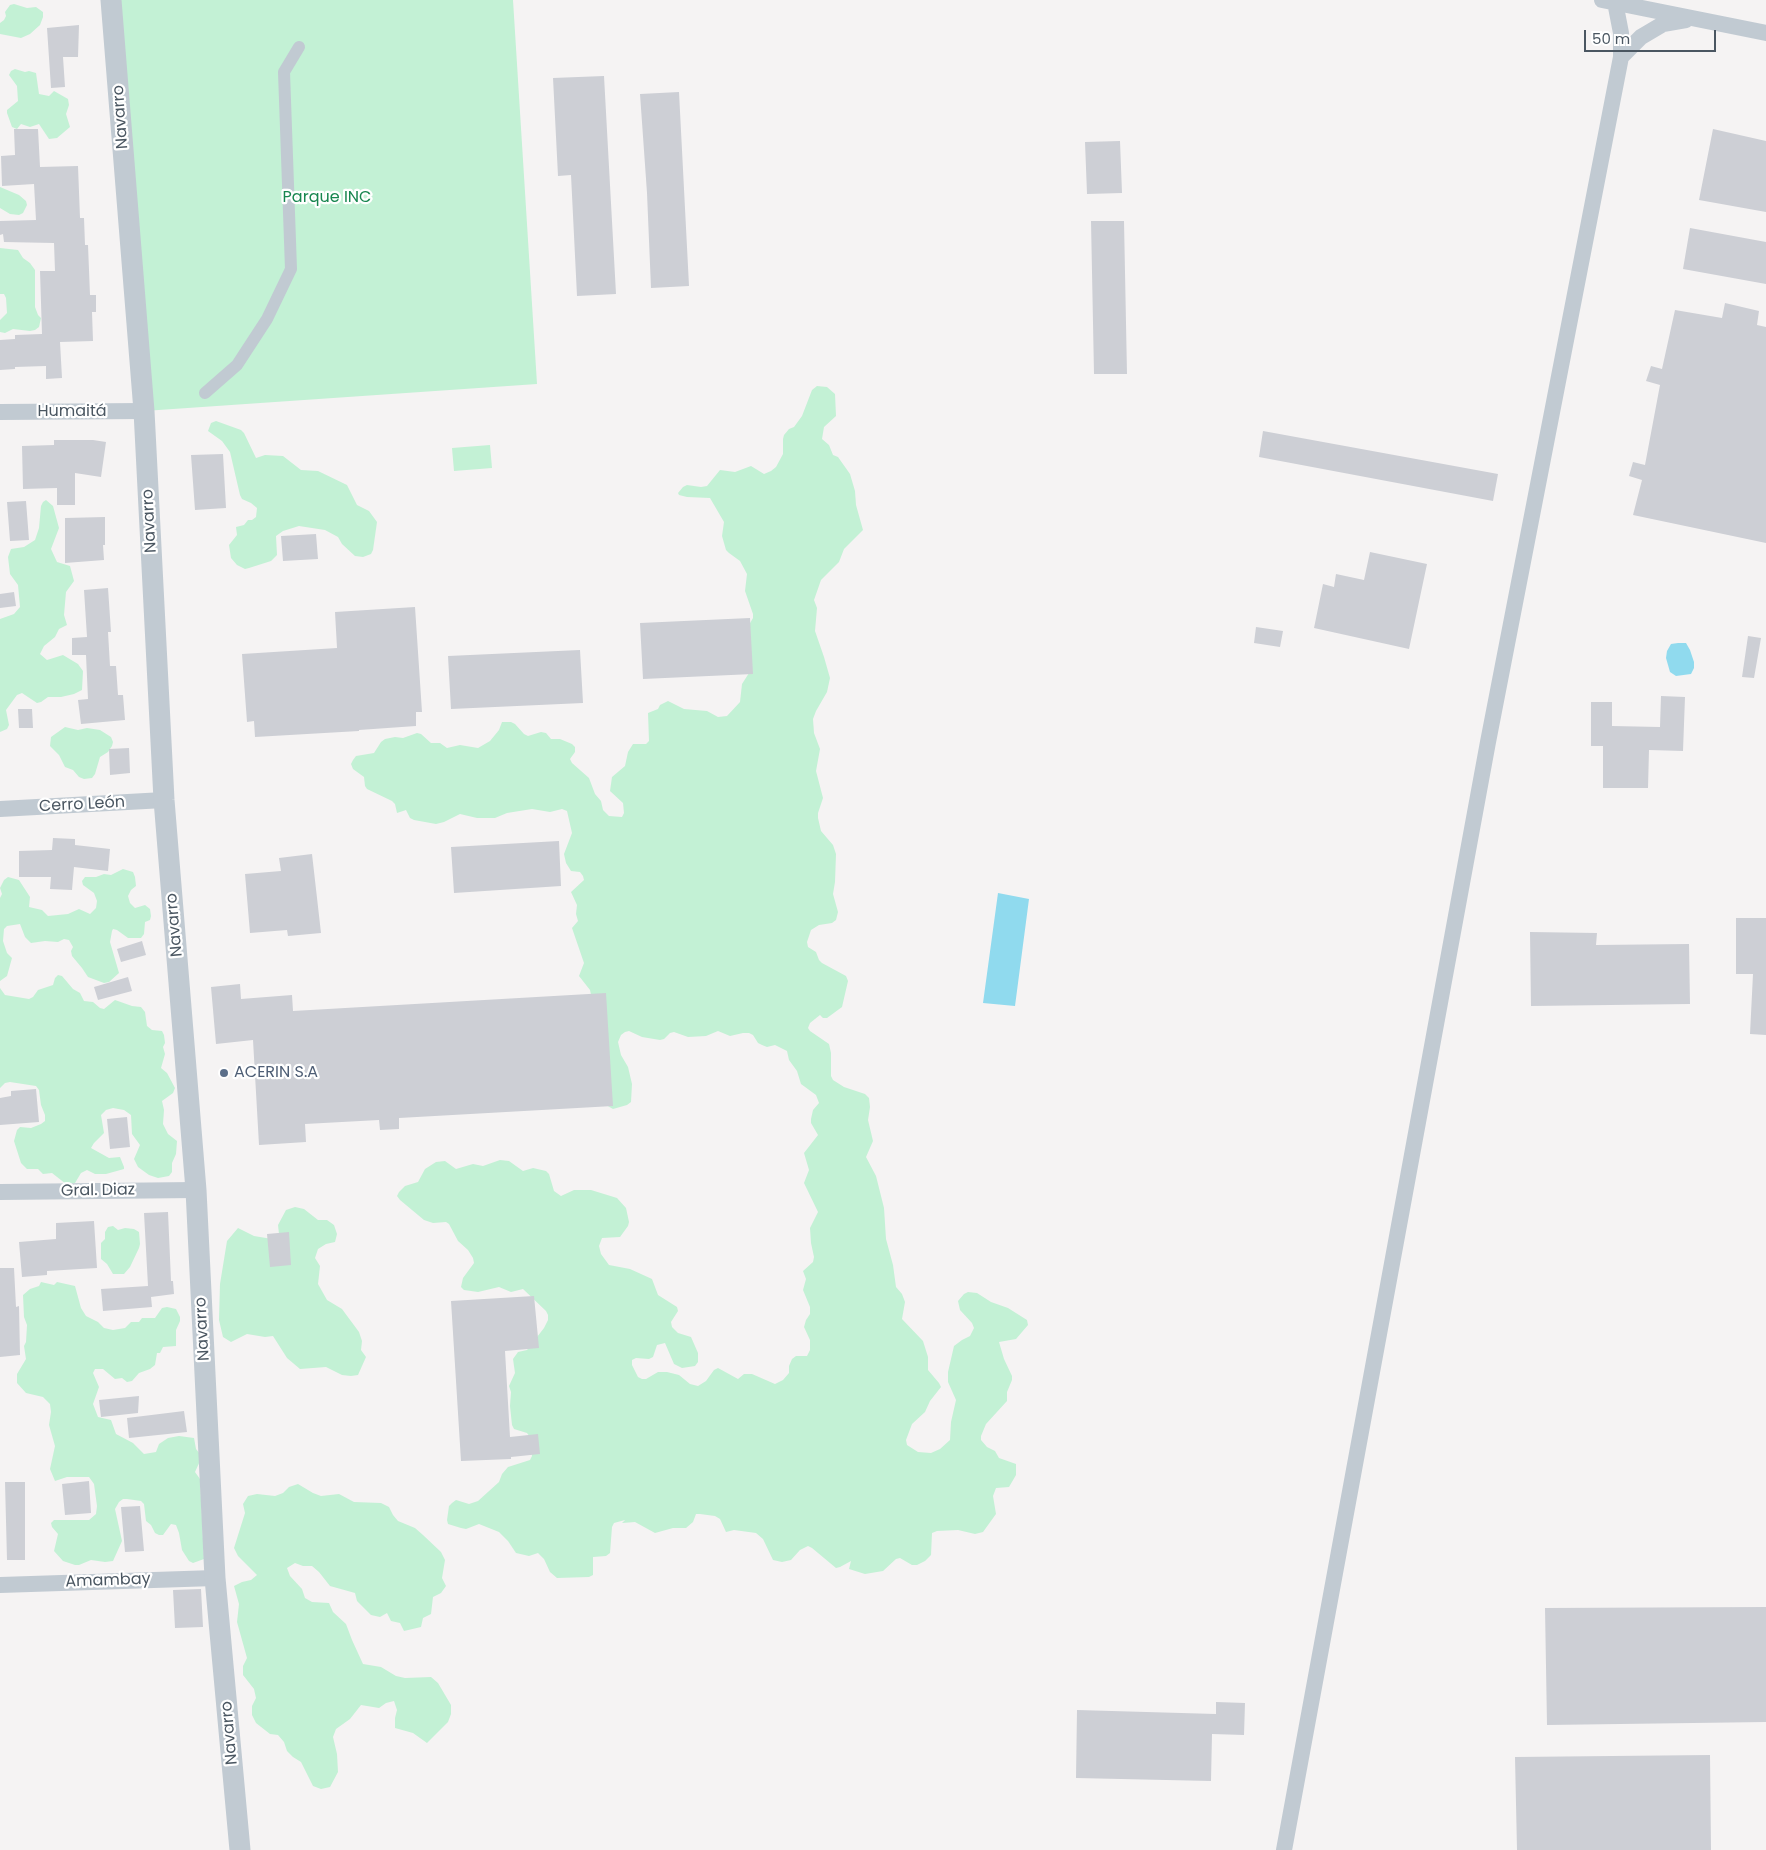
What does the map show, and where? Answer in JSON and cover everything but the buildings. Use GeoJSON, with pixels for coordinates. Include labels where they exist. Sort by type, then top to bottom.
{"type":"FeatureCollection","features":[{"type":"Feature","properties":{"kind":"street","name":"Navarro"},"geometry":{"type":"LineString","coordinates":[[112,0],[144,411],[164,800],[196,1190],[215,1578],[240,1850]]}},
{"type":"Feature","properties":{"kind":"street"},"geometry":{"type":"LineString","coordinates":[[1609,1],[1766,33]]}},
{"type":"Feature","properties":{"kind":"street"},"geometry":{"type":"LineString","coordinates":[[1284,1850],[1488,742],[1621,57],[1621,33],[1609,1]]}},
{"type":"Feature","properties":{"kind":"street"},"geometry":{"type":"LineString","coordinates":[[1621,57],[1640,37],[1663,24],[1694,18]]}},
{"type":"Feature","properties":{"kind":"street"},"geometry":{"type":"LineString","coordinates":[[205,393],[238,365],[268,319],[291,269],[284,72],[299,47]]}},
{"type":"Feature","properties":{"kind":"street","name":"Humaitá"},"geometry":{"type":"LineString","coordinates":[[0,412],[144,411]]}},
{"type":"Feature","properties":{"kind":"street","name":"Cerro León"},"geometry":{"type":"LineString","coordinates":[[0,809],[164,800]]}},
{"type":"Feature","properties":{"kind":"street","name":"Gral. Diaz"},"geometry":{"type":"LineString","coordinates":[[0,1192],[196,1190]]}},
{"type":"Feature","properties":{"kind":"street","name":"Amambay"},"geometry":{"type":"LineString","coordinates":[[0,1585],[215,1578]]}},
{"type":"Feature","properties":{"kind":"green space","name":"Parque INC"},"geometry":{"type":"Polygon","coordinates":[[[111,0],[513,0],[537,384],[144,411],[111,0]]]}},
{"type":"Feature","properties":{"kind":"green space"},"geometry":{"type":"Polygon","coordinates":[[[14,4],[27,8],[36,7],[43,12],[40,25],[30,34],[21,38],[0,34],[0,23],[6,16],[5,12],[10,5],[14,4]]]}},
{"type":"Feature","properties":{"kind":"green space"},"geometry":{"type":"Polygon","coordinates":[[[15,69],[36,73],[39,94],[49,96],[54,91],[68,99],[69,105],[66,114],[70,127],[57,138],[49,139],[39,124],[30,127],[21,124],[17,129],[12,127],[7,110],[18,101],[17,86],[9,75],[15,69]]]}},
{"type":"Feature","properties":{"kind":"green space"},"geometry":{"type":"Polygon","coordinates":[[[0,187],[19,195],[26,201],[27,205],[23,213],[19,215],[10,214],[0,208],[0,187]]]}},
{"type":"Feature","properties":{"kind":"green space"},"geometry":{"type":"Polygon","coordinates":[[[0,248],[18,250],[35,270],[35,307],[41,318],[39,327],[35,330],[13,329],[5,333],[0,332],[0,320],[7,313],[6,298],[4,294],[0,294],[0,248]]]}},
{"type":"Feature","properties":{"kind":"green space"},"geometry":{"type":"Polygon","coordinates":[[[817,386],[827,387],[835,394],[836,416],[824,427],[822,439],[829,445],[833,455],[838,457],[850,474],[863,530],[844,549],[839,562],[821,580],[814,600],[817,608],[815,631],[830,678],[827,692],[813,719],[814,733],[820,749],[816,771],[823,798],[818,818],[821,831],[833,845],[836,854],[833,894],[838,912],[836,920],[832,923],[819,925],[811,930],[807,942],[808,947],[816,952],[822,963],[846,976],[848,981],[842,1007],[827,1018],[823,1018],[820,1015],[810,1023],[808,1028],[829,1044],[831,1076],[833,1080],[844,1087],[865,1094],[869,1098],[868,1120],[873,1141],[866,1157],[876,1176],[884,1208],[886,1239],[893,1265],[896,1287],[902,1294],[905,1302],[902,1319],[923,1341],[928,1357],[928,1370],[941,1387],[930,1401],[925,1412],[912,1424],[906,1440],[907,1445],[918,1452],[931,1453],[940,1449],[950,1440],[951,1422],[956,1400],[948,1382],[948,1372],[954,1346],[970,1336],[974,1328],[960,1310],[958,1301],[968,1292],[977,1293],[991,1302],[1008,1308],[1027,1320],[1028,1325],[1016,1339],[999,1342],[1012,1380],[1007,1392],[1007,1401],[986,1424],[981,1436],[981,1440],[987,1447],[995,1451],[999,1458],[1016,1464],[1016,1475],[1009,1487],[996,1488],[993,1496],[996,1514],[983,1532],[975,1534],[958,1530],[932,1533],[931,1555],[917,1565],[912,1565],[900,1558],[896,1559],[883,1571],[865,1574],[849,1569],[851,1561],[836,1568],[808,1546],[800,1550],[791,1560],[782,1562],[773,1560],[763,1539],[756,1533],[734,1530],[726,1532],[720,1519],[715,1516],[696,1514],[693,1522],[686,1528],[673,1528],[655,1533],[635,1522],[622,1523],[625,1520],[614,1523],[610,1553],[606,1556],[593,1557],[593,1575],[589,1577],[557,1578],[550,1572],[544,1559],[538,1553],[529,1556],[516,1553],[499,1532],[479,1524],[466,1529],[461,1528],[448,1524],[447,1520],[449,1506],[452,1503],[456,1500],[469,1504],[478,1501],[499,1482],[502,1474],[508,1467],[530,1460],[532,1456],[530,1437],[527,1433],[514,1429],[512,1425],[511,1392],[509,1386],[515,1373],[513,1359],[518,1352],[527,1350],[544,1328],[548,1315],[523,1289],[511,1292],[499,1287],[478,1292],[464,1290],[461,1287],[463,1278],[474,1263],[468,1250],[458,1241],[449,1224],[446,1222],[433,1223],[424,1220],[400,1200],[397,1196],[399,1192],[405,1186],[418,1182],[425,1169],[436,1162],[445,1161],[456,1169],[473,1164],[483,1166],[500,1160],[509,1161],[523,1171],[533,1168],[546,1171],[549,1174],[554,1191],[561,1196],[574,1190],[591,1190],[617,1198],[626,1208],[628,1226],[620,1237],[602,1238],[599,1246],[601,1254],[609,1265],[630,1269],[652,1279],[658,1295],[677,1307],[678,1311],[671,1322],[672,1327],[678,1333],[691,1337],[698,1353],[698,1362],[695,1366],[682,1368],[674,1364],[665,1343],[657,1345],[653,1357],[632,1360],[632,1365],[638,1377],[646,1379],[658,1372],[667,1372],[679,1375],[690,1384],[698,1386],[706,1381],[714,1370],[718,1368],[738,1379],[744,1374],[752,1374],[775,1384],[783,1380],[789,1373],[792,1359],[796,1356],[807,1356],[810,1350],[810,1340],[804,1327],[810,1314],[810,1307],[803,1290],[806,1279],[803,1271],[813,1262],[810,1228],[818,1212],[804,1183],[809,1170],[804,1153],[818,1135],[811,1123],[811,1119],[813,1110],[819,1103],[816,1095],[801,1084],[797,1071],[789,1060],[787,1051],[775,1045],[767,1047],[762,1045],[749,1033],[730,1036],[718,1031],[706,1036],[688,1037],[674,1032],[660,1040],[642,1037],[629,1031],[621,1035],[618,1042],[621,1055],[628,1067],[632,1084],[631,1102],[613,1109],[606,1105],[592,999],[590,990],[579,976],[584,963],[572,928],[578,921],[576,914],[577,905],[571,892],[584,880],[580,872],[571,871],[566,863],[564,854],[572,833],[567,811],[562,809],[550,812],[532,809],[507,813],[495,818],[477,818],[460,814],[436,824],[414,820],[410,818],[406,810],[397,813],[395,804],[392,801],[367,789],[364,777],[353,769],[351,764],[356,756],[374,753],[385,739],[403,738],[417,733],[421,734],[431,743],[440,743],[447,748],[460,745],[478,748],[490,741],[499,730],[502,722],[511,722],[528,736],[541,732],[546,733],[551,739],[560,739],[572,744],[575,747],[575,752],[570,759],[589,778],[595,794],[601,801],[603,810],[609,816],[622,817],[624,813],[623,803],[610,791],[612,777],[625,766],[628,752],[633,744],[646,744],[649,741],[648,713],[658,709],[660,705],[668,701],[684,709],[707,711],[718,717],[727,716],[740,702],[742,684],[749,673],[746,630],[753,618],[753,614],[745,591],[747,574],[740,561],[726,550],[722,536],[724,522],[710,498],[687,497],[678,493],[687,485],[707,486],[720,470],[735,472],[751,466],[764,474],[771,471],[776,467],[783,454],[784,435],[789,429],[794,427],[802,416],[812,390],[817,386]]]}},
{"type":"Feature","properties":{"kind":"green space"},"geometry":{"type":"Polygon","coordinates":[[[216,421],[241,430],[256,458],[265,455],[283,456],[301,470],[318,471],[347,485],[357,505],[369,511],[377,522],[371,554],[363,557],[355,556],[342,544],[338,537],[325,530],[299,526],[283,531],[276,536],[277,555],[271,561],[245,569],[237,565],[231,558],[229,545],[237,535],[236,527],[244,525],[248,520],[256,517],[257,508],[242,499],[230,452],[222,441],[208,431],[211,423],[216,421]]]}},
{"type":"Feature","properties":{"kind":"green space"},"geometry":{"type":"Polygon","coordinates":[[[490,445],[492,468],[454,471],[452,448],[490,445]]]}},
{"type":"Feature","properties":{"kind":"green space"},"geometry":{"type":"Polygon","coordinates":[[[46,500],[53,506],[59,528],[51,549],[57,562],[70,566],[74,581],[66,592],[64,615],[67,625],[59,629],[55,637],[44,646],[40,654],[47,660],[63,655],[78,664],[83,671],[82,690],[61,697],[48,697],[37,703],[22,693],[17,695],[6,710],[9,725],[7,729],[0,732],[0,619],[14,614],[20,607],[18,585],[10,574],[8,557],[11,549],[24,547],[35,540],[39,528],[41,506],[46,500]]]}},
{"type":"Feature","properties":{"kind":"green space"},"geometry":{"type":"Polygon","coordinates":[[[65,727],[78,730],[87,728],[100,730],[111,737],[112,746],[108,752],[100,757],[92,778],[84,779],[79,777],[73,770],[65,767],[59,755],[50,746],[51,737],[65,727]]]}},
{"type":"Feature","properties":{"kind":"green space"},"geometry":{"type":"Polygon","coordinates":[[[123,869],[133,872],[135,877],[136,886],[128,896],[130,903],[135,908],[145,905],[150,909],[151,916],[150,920],[145,922],[144,934],[141,938],[128,938],[113,929],[110,942],[119,973],[109,982],[104,983],[88,977],[72,956],[71,951],[73,947],[69,940],[31,943],[25,937],[20,924],[7,926],[4,929],[3,941],[7,953],[12,958],[7,976],[0,981],[0,898],[2,894],[0,888],[4,880],[8,877],[19,880],[30,897],[29,907],[42,910],[48,916],[68,914],[79,909],[90,914],[96,908],[97,901],[94,893],[83,885],[82,881],[85,877],[96,877],[104,874],[111,875],[123,869]]]}},
{"type":"Feature","properties":{"kind":"green space"},"geometry":{"type":"Polygon","coordinates":[[[58,975],[62,976],[73,989],[80,993],[84,1001],[93,1002],[100,1008],[104,1009],[115,1000],[141,1007],[145,1012],[147,1026],[152,1030],[162,1031],[165,1054],[161,1068],[167,1073],[175,1088],[173,1093],[162,1101],[164,1110],[163,1124],[168,1134],[177,1141],[172,1172],[169,1176],[158,1178],[149,1175],[138,1167],[134,1159],[140,1145],[132,1134],[131,1115],[124,1110],[113,1108],[106,1110],[101,1115],[104,1133],[91,1148],[109,1158],[120,1157],[124,1169],[106,1174],[95,1174],[87,1170],[81,1173],[75,1183],[66,1184],[52,1173],[43,1174],[38,1169],[27,1169],[21,1163],[14,1141],[17,1130],[20,1127],[31,1128],[41,1124],[45,1121],[45,1115],[41,1105],[39,1090],[36,1086],[10,1082],[5,1083],[0,1088],[0,988],[5,995],[29,999],[38,990],[53,985],[58,975]]]}},
{"type":"Feature","properties":{"kind":"green space"},"geometry":{"type":"Polygon","coordinates":[[[295,1207],[304,1209],[318,1220],[327,1220],[334,1225],[337,1234],[335,1242],[326,1244],[318,1249],[315,1258],[320,1266],[318,1284],[327,1300],[342,1309],[359,1332],[362,1341],[361,1350],[366,1357],[358,1375],[342,1375],[326,1367],[300,1369],[287,1358],[273,1336],[265,1337],[247,1334],[231,1342],[223,1337],[219,1320],[220,1284],[227,1241],[238,1228],[254,1236],[272,1239],[279,1234],[278,1225],[286,1210],[295,1207]]]}},
{"type":"Feature","properties":{"kind":"green space"},"geometry":{"type":"Polygon","coordinates":[[[113,1226],[118,1230],[125,1228],[134,1229],[139,1232],[139,1248],[130,1267],[124,1274],[113,1274],[107,1264],[101,1259],[101,1243],[105,1239],[105,1232],[108,1227],[113,1226]]]}},
{"type":"Feature","properties":{"kind":"green space"},"geometry":{"type":"Polygon","coordinates":[[[41,1282],[54,1285],[57,1282],[75,1286],[81,1308],[86,1316],[98,1322],[104,1328],[113,1330],[125,1328],[131,1322],[139,1322],[142,1318],[155,1318],[162,1308],[176,1309],[180,1321],[176,1330],[176,1346],[163,1347],[160,1353],[157,1353],[155,1365],[139,1373],[132,1381],[127,1382],[122,1378],[115,1379],[103,1369],[95,1369],[93,1373],[99,1387],[93,1404],[98,1417],[111,1420],[116,1434],[133,1443],[144,1454],[156,1452],[159,1444],[168,1438],[179,1436],[194,1438],[196,1449],[200,1454],[200,1461],[195,1472],[200,1479],[204,1559],[193,1563],[189,1561],[182,1550],[176,1525],[171,1524],[163,1535],[155,1533],[151,1525],[146,1521],[144,1504],[141,1501],[127,1499],[119,1502],[115,1509],[122,1541],[113,1561],[91,1560],[75,1565],[63,1561],[54,1551],[58,1534],[51,1523],[54,1520],[89,1520],[96,1514],[97,1506],[94,1484],[89,1477],[67,1477],[55,1481],[50,1469],[55,1446],[49,1425],[50,1404],[43,1397],[26,1393],[17,1383],[17,1374],[26,1359],[24,1346],[27,1325],[24,1317],[23,1295],[30,1289],[39,1286],[41,1282]]]}},
{"type":"Feature","properties":{"kind":"green space"},"geometry":{"type":"Polygon","coordinates":[[[298,1484],[321,1496],[339,1494],[354,1502],[381,1503],[389,1507],[398,1521],[415,1528],[441,1552],[445,1560],[442,1578],[446,1586],[441,1593],[433,1597],[431,1614],[423,1618],[421,1627],[404,1631],[400,1623],[391,1621],[387,1613],[380,1617],[371,1615],[357,1601],[355,1593],[330,1586],[312,1566],[303,1566],[295,1563],[287,1568],[290,1576],[302,1589],[305,1598],[312,1602],[329,1603],[333,1612],[346,1624],[363,1664],[381,1667],[396,1676],[405,1678],[431,1677],[438,1683],[451,1705],[451,1714],[448,1722],[427,1743],[413,1733],[395,1728],[397,1710],[394,1701],[386,1703],[379,1708],[361,1705],[350,1719],[336,1729],[333,1737],[337,1754],[338,1772],[330,1787],[321,1789],[313,1786],[301,1762],[287,1751],[284,1742],[278,1735],[270,1734],[256,1723],[252,1715],[252,1706],[256,1698],[254,1689],[243,1675],[243,1666],[247,1658],[237,1622],[239,1604],[234,1586],[251,1580],[257,1575],[238,1556],[234,1548],[245,1513],[243,1504],[248,1496],[257,1494],[275,1496],[283,1493],[289,1487],[298,1484]]]}},
{"type":"Feature","properties":{"kind":"water"},"geometry":{"type":"Polygon","coordinates":[[[1686,643],[1690,650],[1694,662],[1691,674],[1676,676],[1670,672],[1666,658],[1667,651],[1671,644],[1686,643]]]}},
{"type":"Feature","properties":{"kind":"water"},"geometry":{"type":"Polygon","coordinates":[[[998,893],[1029,899],[1015,1006],[983,1003],[998,893]]]}},
{"type":"Feature","properties":{"kind":"place","name":"ACERIN S.A"},"geometry":{"type":"Point","coordinates":[224,1073]}}]}
